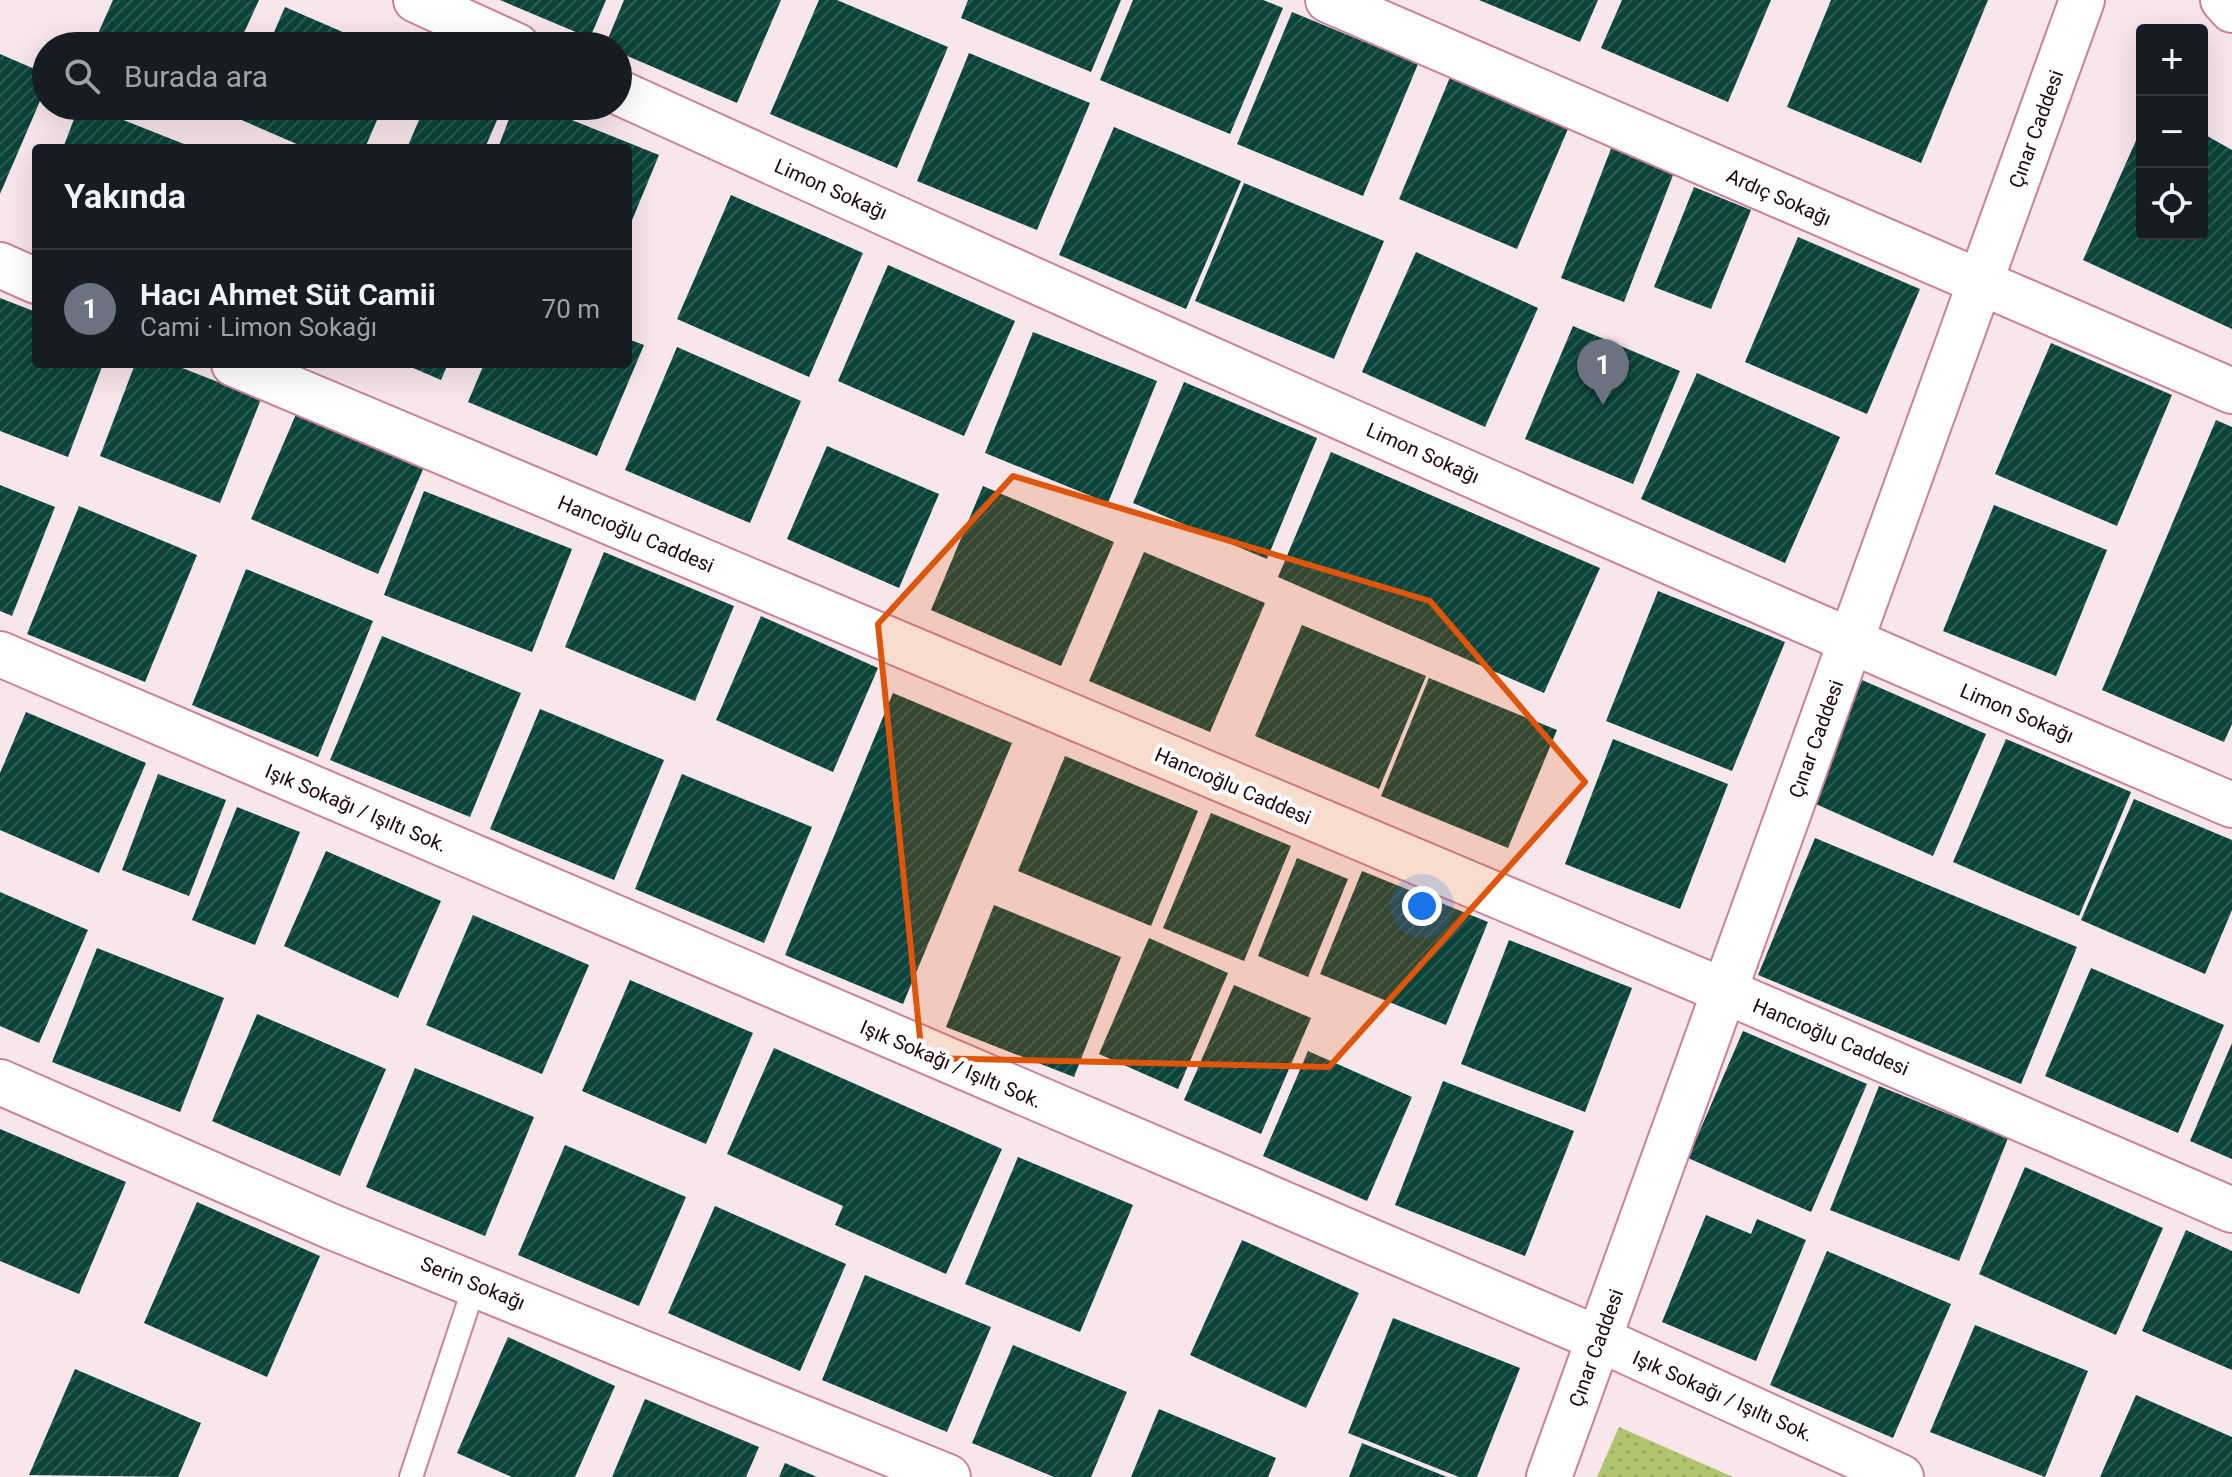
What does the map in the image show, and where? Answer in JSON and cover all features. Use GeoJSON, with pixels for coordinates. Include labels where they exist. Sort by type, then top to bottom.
{"type":"FeatureCollection","features":[{"type":"Feature","properties":{"kind":"street"},"geometry":{"type":"LineString","coordinates":[[416,0],[486,32]]}},
{"type":"Feature","properties":{"kind":"street","name":"Ardıç Sokağı"},"geometry":{"type":"LineString","coordinates":[[1328,0],[2232,391]]}},
{"type":"Feature","properties":{"kind":"street","name":"Çınar Caddesi"},"geometry":{"type":"LineString","coordinates":[[1549,1477],[2082,0]]}},
{"type":"Feature","properties":{"kind":"street"},"geometry":{"type":"LineString","coordinates":[[2223,0],[2232,10]]}},
{"type":"Feature","properties":{"kind":"street","name":"Limon Sokağı"},"geometry":{"type":"LineString","coordinates":[[632,98],[991,262],[1851,643],[2232,805]]}},
{"type":"Feature","properties":{"kind":"street"},"geometry":{"type":"LineString","coordinates":[[0,265],[32,279]]}},
{"type":"Feature","properties":{"kind":"street","name":"Hancıoğlu Caddesi"},"geometry":{"type":"LineString","coordinates":[[243,368],[2232,1210]]}},
{"type":"Feature","properties":{"kind":"street","name":"Işık Sokağı / Işıltı Sok."},"geometry":{"type":"LineString","coordinates":[[0,654],[1541,1317],[1599,1339],[1901,1477]]}},
{"type":"Feature","properties":{"kind":"street","name":"Serin Sokağı"},"geometry":{"type":"LineString","coordinates":[[0,1082],[475,1284],[948,1477]]}},
{"type":"Feature","properties":{"kind":"lane"},"geometry":{"type":"LineString","coordinates":[[411,1477],[475,1284]]}},
{"type":"Feature","properties":{"kind":"highlighted area"},"geometry":{"type":"Polygon","coordinates":[[[1013,476],[1430,601],[1585,782],[1329,1067],[922,1058],[878,624],[1013,476]]]}},
{"type":"Feature","properties":{"kind":"green space"},"geometry":{"type":"Polygon","coordinates":[[[1619,1427],[1733,1477],[1597,1477],[1619,1427]]]}},
{"type":"Feature","properties":{"kind":"building"},"geometry":{"type":"Polygon","coordinates":[[[113,0],[259,0],[244,32],[99,32],[113,0]]]}},
{"type":"Feature","properties":{"kind":"building"},"geometry":{"type":"Polygon","coordinates":[[[500,0],[606,0],[593,32],[576,32],[500,0]]]}},
{"type":"Feature","properties":{"kind":"building"},"geometry":{"type":"Polygon","coordinates":[[[624,0],[781,0],[737,103],[632,58],[632,32],[611,32],[624,0]]]}},
{"type":"Feature","properties":{"kind":"building"},"geometry":{"type":"Polygon","coordinates":[[[819,0],[837,0],[948,47],[897,168],[770,114],[819,0]]]}},
{"type":"Feature","properties":{"kind":"building"},"geometry":{"type":"Polygon","coordinates":[[[968,0],[1121,0],[1091,72],[961,18],[968,0]]]}},
{"type":"Feature","properties":{"kind":"building"},"geometry":{"type":"Polygon","coordinates":[[[1133,0],[1263,0],[1283,8],[1230,134],[1100,80],[1133,0]]]}},
{"type":"Feature","properties":{"kind":"building"},"geometry":{"type":"Polygon","coordinates":[[[1479,0],[1598,0],[1580,42],[1479,0]]]}},
{"type":"Feature","properties":{"kind":"building"},"geometry":{"type":"Polygon","coordinates":[[[1622,0],[1771,0],[1728,102],[1601,48],[1622,0]]]}},
{"type":"Feature","properties":{"kind":"building"},"geometry":{"type":"Polygon","coordinates":[[[1831,0],[1988,0],[1921,163],[1787,107],[1831,0]]]}},
{"type":"Feature","properties":{"kind":"building"},"geometry":{"type":"Polygon","coordinates":[[[285,7],[343,32],[274,32],[285,7]]]}},
{"type":"Feature","properties":{"kind":"building"},"geometry":{"type":"Polygon","coordinates":[[[1292,12],[1418,64],[1363,196],[1237,144],[1292,12]]]}},
{"type":"Feature","properties":{"kind":"building"},"geometry":{"type":"Polygon","coordinates":[[[969,53],[1090,103],[1037,230],[917,181],[969,53]]]}},
{"type":"Feature","properties":{"kind":"building"},"geometry":{"type":"Polygon","coordinates":[[[0,54],[32,68],[32,120],[0,194],[0,54]]]}},
{"type":"Feature","properties":{"kind":"building"},"geometry":{"type":"Polygon","coordinates":[[[1451,75],[1570,124],[1517,249],[1399,199],[1451,75]]]}},
{"type":"Feature","properties":{"kind":"building"},"geometry":{"type":"Polygon","coordinates":[[[74,120],[123,120],[184,144],[65,144],[74,120]]]}},
{"type":"Feature","properties":{"kind":"building"},"geometry":{"type":"Polygon","coordinates":[[[242,120],[377,120],[367,144],[297,144],[242,120]]]}},
{"type":"Feature","properties":{"kind":"building"},"geometry":{"type":"Polygon","coordinates":[[[419,120],[497,120],[487,144],[409,144],[419,120]]]}},
{"type":"Feature","properties":{"kind":"building"},"geometry":{"type":"Polygon","coordinates":[[[509,120],[572,120],[632,144],[500,144],[509,120]]]}},
{"type":"Feature","properties":{"kind":"building"},"geometry":{"type":"Polygon","coordinates":[[[1114,127],[1241,181],[1186,309],[1059,255],[1114,127]]]}},
{"type":"Feature","properties":{"kind":"building"},"geometry":{"type":"Polygon","coordinates":[[[2208,136],[2232,150],[2232,329],[2083,260],[2136,141],[2136,240],[2208,240],[2208,136]]]}},
{"type":"Feature","properties":{"kind":"building"},"geometry":{"type":"Polygon","coordinates":[[[632,144],[659,155],[632,220],[632,144]]]}},
{"type":"Feature","properties":{"kind":"building"},"geometry":{"type":"Polygon","coordinates":[[[1612,146],[1675,170],[1624,302],[1561,278],[1612,146]]]}},
{"type":"Feature","properties":{"kind":"building"},"geometry":{"type":"Polygon","coordinates":[[[1244,183],[1384,241],[1334,359],[1195,301],[1244,183]]]}},
{"type":"Feature","properties":{"kind":"building"},"geometry":{"type":"Polygon","coordinates":[[[1694,187],[1751,210],[1711,309],[1654,287],[1694,187]]]}},
{"type":"Feature","properties":{"kind":"building"},"geometry":{"type":"Polygon","coordinates":[[[731,195],[863,253],[809,377],[677,319],[731,195]]]}},
{"type":"Feature","properties":{"kind":"building"},"geometry":{"type":"Polygon","coordinates":[[[1798,237],[1920,289],[1867,414],[1745,362],[1798,237]]]}},
{"type":"Feature","properties":{"kind":"building"},"geometry":{"type":"Polygon","coordinates":[[[1416,252],[1538,308],[1485,427],[1362,372],[1416,252]]]}},
{"type":"Feature","properties":{"kind":"building"},"geometry":{"type":"Polygon","coordinates":[[[888,265],[1015,321],[964,436],[838,381],[888,265]]]}},
{"type":"Feature","properties":{"kind":"building"},"geometry":{"type":"Polygon","coordinates":[[[0,298],[32,310],[32,368],[101,368],[68,457],[0,431],[0,298]]]}},
{"type":"Feature","properties":{"kind":"building"},"geometry":{"type":"Polygon","coordinates":[[[1573,326],[1680,371],[1633,484],[1525,439],[1573,326]]]}},
{"type":"Feature","properties":{"kind":"building"},"geometry":{"type":"Polygon","coordinates":[[[1033,332],[1157,381],[1108,503],[985,453],[1033,332]]]}},
{"type":"Feature","properties":{"kind":"building"},"geometry":{"type":"Polygon","coordinates":[[[632,340],[644,345],[597,456],[468,402],[482,368],[632,368],[632,340]]]}},
{"type":"Feature","properties":{"kind":"building"},"geometry":{"type":"Polygon","coordinates":[[[2051,343],[2172,395],[2117,526],[1995,474],[2051,343]]]}},
{"type":"Feature","properties":{"kind":"building"},"geometry":{"type":"Polygon","coordinates":[[[677,347],[801,401],[750,523],[625,470],[677,347]]]}},
{"type":"Feature","properties":{"kind":"building"},"geometry":{"type":"Polygon","coordinates":[[[133,368],[182,368],[261,399],[220,503],[100,456],[133,368]]]}},
{"type":"Feature","properties":{"kind":"building"},"geometry":{"type":"Polygon","coordinates":[[[413,368],[446,368],[441,380],[413,368]]]}},
{"type":"Feature","properties":{"kind":"building"},"geometry":{"type":"Polygon","coordinates":[[[1697,373],[1840,437],[1785,563],[1641,499],[1697,373]]]}},
{"type":"Feature","properties":{"kind":"building"},"geometry":{"type":"Polygon","coordinates":[[[1184,382],[1317,438],[1267,559],[1133,503],[1184,382]]]}},
{"type":"Feature","properties":{"kind":"building"},"geometry":{"type":"Polygon","coordinates":[[[297,412],[424,467],[378,574],[251,519],[297,412]]]}},
{"type":"Feature","properties":{"kind":"building"},"geometry":{"type":"Polygon","coordinates":[[[2216,420],[2232,427],[2232,724],[2224,742],[2102,690],[2216,420]]]}},
{"type":"Feature","properties":{"kind":"building"},"geometry":{"type":"Polygon","coordinates":[[[827,446],[939,494],[899,588],[787,539],[827,446]]]}},
{"type":"Feature","properties":{"kind":"building"},"geometry":{"type":"Polygon","coordinates":[[[1331,452],[1600,568],[1544,693],[1278,577],[1331,452]]]}},
{"type":"Feature","properties":{"kind":"building"},"geometry":{"type":"Polygon","coordinates":[[[0,485],[55,507],[12,616],[0,611],[0,485]]]}},
{"type":"Feature","properties":{"kind":"building"},"geometry":{"type":"Polygon","coordinates":[[[983,486],[1114,542],[1061,666],[931,610],[983,486]]]}},
{"type":"Feature","properties":{"kind":"building"},"geometry":{"type":"Polygon","coordinates":[[[424,491],[572,549],[532,652],[384,595],[424,491]]]}},
{"type":"Feature","properties":{"kind":"building"},"geometry":{"type":"Polygon","coordinates":[[[1994,505],[2107,550],[2056,676],[1943,631],[1994,505]]]}},
{"type":"Feature","properties":{"kind":"building"},"geometry":{"type":"Polygon","coordinates":[[[79,506],[197,555],[145,682],[27,634],[79,506]]]}},
{"type":"Feature","properties":{"kind":"building"},"geometry":{"type":"Polygon","coordinates":[[[604,552],[734,606],[695,701],[565,647],[604,552]]]}},
{"type":"Feature","properties":{"kind":"building"},"geometry":{"type":"Polygon","coordinates":[[[1144,552],[1265,603],[1210,732],[1089,681],[1144,552]]]}},
{"type":"Feature","properties":{"kind":"building"},"geometry":{"type":"Polygon","coordinates":[[[246,569],[373,621],[318,757],[192,705],[246,569]]]}},
{"type":"Feature","properties":{"kind":"building"},"geometry":{"type":"Polygon","coordinates":[[[1658,591],[1785,642],[1732,771],[1606,721],[1658,591]]]}},
{"type":"Feature","properties":{"kind":"building"},"geometry":{"type":"Polygon","coordinates":[[[761,616],[878,668],[833,772],[716,720],[761,616]]]}},
{"type":"Feature","properties":{"kind":"building"},"geometry":{"type":"Polygon","coordinates":[[[1302,625],[1426,676],[1379,789],[1255,736],[1302,625]]]}},
{"type":"Feature","properties":{"kind":"building"},"geometry":{"type":"Polygon","coordinates":[[[382,636],[521,693],[470,817],[330,760],[382,636]]]}},
{"type":"Feature","properties":{"kind":"building"},"geometry":{"type":"Polygon","coordinates":[[[1429,678],[1557,730],[1508,848],[1381,796],[1429,678]]]}},
{"type":"Feature","properties":{"kind":"building"},"geometry":{"type":"Polygon","coordinates":[[[1862,680],[1986,734],[1933,856],[1809,801],[1862,680]]]}},
{"type":"Feature","properties":{"kind":"building"},"geometry":{"type":"Polygon","coordinates":[[[893,693],[1012,743],[903,1004],[785,955],[893,693]]]}},
{"type":"Feature","properties":{"kind":"building"},"geometry":{"type":"Polygon","coordinates":[[[540,709],[664,760],[614,880],[490,829],[540,709]]]}},
{"type":"Feature","properties":{"kind":"building"},"geometry":{"type":"Polygon","coordinates":[[[26,712],[146,763],[99,873],[0,830],[0,773],[26,712]]]}},
{"type":"Feature","properties":{"kind":"building"},"geometry":{"type":"Polygon","coordinates":[[[1613,739],[1728,784],[1680,909],[1565,864],[1613,739]]]}},
{"type":"Feature","properties":{"kind":"building"},"geometry":{"type":"Polygon","coordinates":[[[2006,739],[2131,792],[2079,916],[1953,862],[2006,739]]]}},
{"type":"Feature","properties":{"kind":"building"},"geometry":{"type":"Polygon","coordinates":[[[1065,756],[1198,811],[1151,926],[1018,871],[1065,756]]]}},
{"type":"Feature","properties":{"kind":"building"},"geometry":{"type":"Polygon","coordinates":[[[158,774],[226,800],[189,896],[122,870],[158,774]]]}},
{"type":"Feature","properties":{"kind":"building"},"geometry":{"type":"Polygon","coordinates":[[[682,774],[812,827],[764,943],[635,889],[682,774]]]}},
{"type":"Feature","properties":{"kind":"building"},"geometry":{"type":"Polygon","coordinates":[[[2134,799],[2232,840],[2232,910],[2205,974],[2081,920],[2134,799]]]}},
{"type":"Feature","properties":{"kind":"building"},"geometry":{"type":"Polygon","coordinates":[[[237,807],[300,832],[255,945],[192,920],[237,807]]]}},
{"type":"Feature","properties":{"kind":"building"},"geometry":{"type":"Polygon","coordinates":[[[1211,813],[1291,846],[1244,961],[1163,928],[1211,813]]]}},
{"type":"Feature","properties":{"kind":"building"},"geometry":{"type":"Polygon","coordinates":[[[1815,838],[2077,947],[2021,1084],[1758,975],[1815,838]]]}},
{"type":"Feature","properties":{"kind":"building"},"geometry":{"type":"Polygon","coordinates":[[[326,851],[441,901],[398,998],[284,946],[326,851]]]}},
{"type":"Feature","properties":{"kind":"building"},"geometry":{"type":"Polygon","coordinates":[[[1297,858],[1348,879],[1308,977],[1258,956],[1297,858]]]}},
{"type":"Feature","properties":{"kind":"building"},"geometry":{"type":"Polygon","coordinates":[[[1362,871],[1488,922],[1446,1025],[1320,974],[1362,871]]]}},
{"type":"Feature","properties":{"kind":"building"},"geometry":{"type":"Polygon","coordinates":[[[0,892],[88,930],[39,1043],[0,1026],[0,892]]]}},
{"type":"Feature","properties":{"kind":"building"},"geometry":{"type":"Polygon","coordinates":[[[994,905],[1121,957],[1074,1077],[946,1027],[994,905]]]}},
{"type":"Feature","properties":{"kind":"building"},"geometry":{"type":"Polygon","coordinates":[[[473,915],[589,965],[542,1074],[426,1025],[473,915]]]}},
{"type":"Feature","properties":{"kind":"building"},"geometry":{"type":"Polygon","coordinates":[[[1149,938],[1228,973],[1178,1089],[1099,1054],[1149,938]]]}},
{"type":"Feature","properties":{"kind":"building"},"geometry":{"type":"Polygon","coordinates":[[[1509,940],[1632,988],[1585,1112],[1461,1064],[1509,940]]]}},
{"type":"Feature","properties":{"kind":"building"},"geometry":{"type":"Polygon","coordinates":[[[97,948],[224,998],[180,1112],[52,1062],[97,948]]]}},
{"type":"Feature","properties":{"kind":"building"},"geometry":{"type":"Polygon","coordinates":[[[2091,968],[2224,1025],[2178,1133],[2045,1076],[2091,968]]]}},
{"type":"Feature","properties":{"kind":"building"},"geometry":{"type":"Polygon","coordinates":[[[630,980],[753,1033],[706,1144],[582,1091],[630,980]]]}},
{"type":"Feature","properties":{"kind":"building"},"geometry":{"type":"Polygon","coordinates":[[[1234,985],[1311,1018],[1261,1134],[1184,1100],[1234,985]]]}},
{"type":"Feature","properties":{"kind":"building"},"geometry":{"type":"Polygon","coordinates":[[[257,1014],[386,1069],[340,1176],[212,1121],[257,1014]]]}},
{"type":"Feature","properties":{"kind":"building"},"geometry":{"type":"Polygon","coordinates":[[[1743,1031],[1867,1084],[1811,1212],[1688,1158],[1743,1031]]]}},
{"type":"Feature","properties":{"kind":"building"},"geometry":{"type":"Polygon","coordinates":[[[2232,1043],[2232,1159],[2190,1141],[2232,1043]]]}},
{"type":"Feature","properties":{"kind":"building"},"geometry":{"type":"Polygon","coordinates":[[[774,1048],[1002,1149],[946,1274],[835,1225],[843,1206],[727,1154],[774,1048]]]}},
{"type":"Feature","properties":{"kind":"building"},"geometry":{"type":"Polygon","coordinates":[[[1308,1051],[1412,1097],[1367,1201],[1263,1156],[1308,1051]]]}},
{"type":"Feature","properties":{"kind":"building"},"geometry":{"type":"Polygon","coordinates":[[[415,1068],[534,1117],[485,1236],[366,1187],[415,1068]]]}},
{"type":"Feature","properties":{"kind":"building"},"geometry":{"type":"Polygon","coordinates":[[[1443,1081],[1574,1131],[1525,1256],[1395,1205],[1443,1081]]]}},
{"type":"Feature","properties":{"kind":"building"},"geometry":{"type":"Polygon","coordinates":[[[1879,1086],[2008,1138],[1959,1261],[1830,1210],[1879,1086]]]}},
{"type":"Feature","properties":{"kind":"building"},"geometry":{"type":"Polygon","coordinates":[[[0,1129],[126,1182],[79,1294],[0,1261],[0,1129]]]}},
{"type":"Feature","properties":{"kind":"building"},"geometry":{"type":"Polygon","coordinates":[[[565,1145],[686,1197],[639,1306],[518,1255],[565,1145]]]}},
{"type":"Feature","properties":{"kind":"building"},"geometry":{"type":"Polygon","coordinates":[[[1018,1157],[1133,1205],[1080,1332],[965,1284],[1018,1157]]]}},
{"type":"Feature","properties":{"kind":"building"},"geometry":{"type":"Polygon","coordinates":[[[2025,1167],[2163,1228],[2116,1335],[1979,1274],[2025,1167]]]}},
{"type":"Feature","properties":{"kind":"building"},"geometry":{"type":"Polygon","coordinates":[[[197,1202],[320,1256],[267,1377],[144,1323],[197,1202]]]}},
{"type":"Feature","properties":{"kind":"building"},"geometry":{"type":"Polygon","coordinates":[[[715,1206],[846,1264],[800,1371],[668,1313],[715,1206]]]}},
{"type":"Feature","properties":{"kind":"building"},"geometry":{"type":"Polygon","coordinates":[[[1706,1215],[1751,1234],[1757,1219],[1806,1240],[1756,1361],[1662,1322],[1706,1215]]]}},
{"type":"Feature","properties":{"kind":"building"},"geometry":{"type":"Polygon","coordinates":[[[2186,1230],[2232,1251],[2232,1370],[2142,1331],[2186,1230]]]}},
{"type":"Feature","properties":{"kind":"building"},"geometry":{"type":"Polygon","coordinates":[[[1242,1240],[1359,1293],[1306,1408],[1190,1355],[1242,1240]]]}},
{"type":"Feature","properties":{"kind":"building"},"geometry":{"type":"Polygon","coordinates":[[[1827,1251],[1951,1304],[1893,1438],[1770,1385],[1827,1251]]]}},
{"type":"Feature","properties":{"kind":"building"},"geometry":{"type":"Polygon","coordinates":[[[865,1275],[991,1327],[947,1432],[822,1380],[865,1275]]]}},
{"type":"Feature","properties":{"kind":"building"},"geometry":{"type":"Polygon","coordinates":[[[1393,1318],[1520,1368],[1477,1477],[1459,1477],[1348,1433],[1393,1318]]]}},
{"type":"Feature","properties":{"kind":"building"},"geometry":{"type":"Polygon","coordinates":[[[1975,1325],[2088,1371],[2045,1477],[1930,1432],[1975,1325]]]}},
{"type":"Feature","properties":{"kind":"building"},"geometry":{"type":"Polygon","coordinates":[[[508,1337],[615,1386],[575,1477],[512,1477],[457,1453],[508,1337]]]}},
{"type":"Feature","properties":{"kind":"building"},"geometry":{"type":"Polygon","coordinates":[[[1013,1345],[1127,1392],[1091,1477],[1054,1477],[972,1443],[1013,1345]]]}},
{"type":"Feature","properties":{"kind":"building"},"geometry":{"type":"Polygon","coordinates":[[[75,1369],[201,1423],[178,1477],[29,1475],[75,1369]]]}},
{"type":"Feature","properties":{"kind":"building"},"geometry":{"type":"Polygon","coordinates":[[[2136,1395],[2232,1437],[2232,1477],[2100,1477],[2136,1395]]]}},
{"type":"Feature","properties":{"kind":"building"},"geometry":{"type":"Polygon","coordinates":[[[645,1399],[759,1447],[746,1477],[612,1477],[645,1399]]]}},
{"type":"Feature","properties":{"kind":"building"},"geometry":{"type":"Polygon","coordinates":[[[1159,1409],[1276,1458],[1268,1477],[1131,1477],[1159,1409]]]}},
{"type":"Feature","properties":{"kind":"building"},"geometry":{"type":"Polygon","coordinates":[[[1362,1443],[1447,1477],[1349,1477],[1362,1443]]]}},
{"type":"Feature","properties":{"kind":"building"},"geometry":{"type":"Polygon","coordinates":[[[785,1463],[817,1477],[779,1477],[785,1463]]]}},
{"type":"Feature","properties":{"kind":"place","name":"Hacı Ahmet Süt Camii"},"geometry":{"type":"Point","coordinates":[1603,405]}}]}
